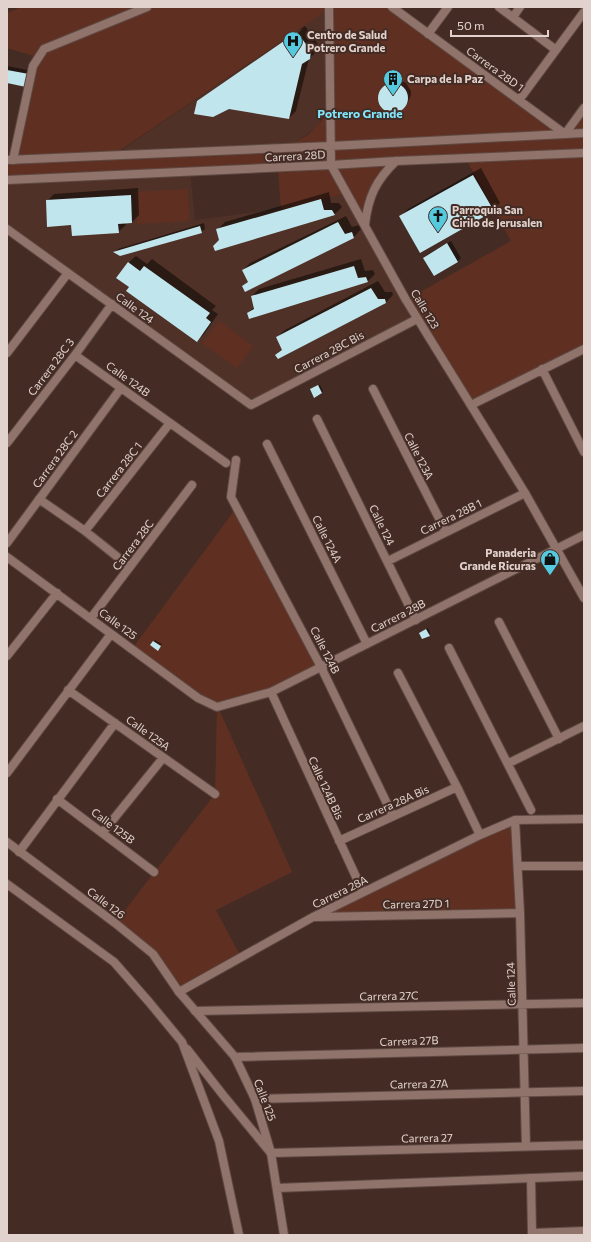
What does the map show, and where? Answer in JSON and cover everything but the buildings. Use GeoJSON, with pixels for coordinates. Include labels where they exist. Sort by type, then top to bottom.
{"type":"FeatureCollection","features":[{"type":"Feature","properties":{"kind":"street"},"geometry":{"type":"LineString","coordinates":[[10,160],[33,66],[44,49],[147,7]]}},
{"type":"Feature","properties":{"kind":"street","name":"Calle 123"},"geometry":{"type":"LineString","coordinates":[[330,7],[331,165],[417,319],[525,493],[584,598]]}},
{"type":"Feature","properties":{"kind":"street","name":"Carrera 28D 1"},"geometry":{"type":"LineString","coordinates":[[392,7],[565,134]]}},
{"type":"Feature","properties":{"kind":"street"},"geometry":{"type":"LineString","coordinates":[[428,34],[448,7]]}},
{"type":"Feature","properties":{"kind":"street"},"geometry":{"type":"LineString","coordinates":[[499,7],[556,50]]}},
{"type":"Feature","properties":{"kind":"street"},"geometry":{"type":"LineString","coordinates":[[513,17],[520,7]]}},
{"type":"Feature","properties":{"kind":"street"},"geometry":{"type":"LineString","coordinates":[[518,100],[584,12]]}},
{"type":"Feature","properties":{"kind":"street"},"geometry":{"type":"LineString","coordinates":[[565,134],[584,108]]}},
{"type":"Feature","properties":{"kind":"street","name":"Carrera 28D"},"geometry":{"type":"LineString","coordinates":[[10,160],[584,133]]}},
{"type":"Feature","properties":{"kind":"street","name":"Carrera 28D"},"geometry":{"type":"LineString","coordinates":[[7,180],[584,153]]}},
{"type":"Feature","properties":{"kind":"street"},"geometry":{"type":"LineString","coordinates":[[364,225],[366,210],[374,190],[385,171],[396,161]]}},
{"type":"Feature","properties":{"kind":"street","name":"Calle 124"},"geometry":{"type":"LineString","coordinates":[[7,229],[251,405]]}},
{"type":"Feature","properties":{"kind":"street"},"geometry":{"type":"LineString","coordinates":[[7,353],[68,273]]}},
{"type":"Feature","properties":{"kind":"street","name":"Carrera 28C 3"},"geometry":{"type":"LineString","coordinates":[[7,443],[75,355],[112,304]]}},
{"type":"Feature","properties":{"kind":"street","name":"Carrera 28C Bis"},"geometry":{"type":"LineString","coordinates":[[251,405],[417,319]]}},
{"type":"Feature","properties":{"kind":"street"},"geometry":{"type":"LineString","coordinates":[[471,406],[584,349]]}},
{"type":"Feature","properties":{"kind":"street","name":"Calle 124B"},"geometry":{"type":"LineString","coordinates":[[75,355],[226,463]]}},
{"type":"Feature","properties":{"kind":"street"},"geometry":{"type":"LineString","coordinates":[[542,369],[584,452]]}},
{"type":"Feature","properties":{"kind":"street","name":"Carrera 28C 2"},"geometry":{"type":"LineString","coordinates":[[7,543],[121,388]]}},
{"type":"Feature","properties":{"kind":"street","name":"Calle 123A"},"geometry":{"type":"LineString","coordinates":[[373,389],[446,532]]}},
{"type":"Feature","properties":{"kind":"street","name":"Calle 124"},"geometry":{"type":"LineString","coordinates":[[317,419],[416,620]]}},
{"type":"Feature","properties":{"kind":"street","name":"Carrera 28C 1"},"geometry":{"type":"LineString","coordinates":[[85,531],[170,423]]}},
{"type":"Feature","properties":{"kind":"street","name":"Calle 124A"},"geometry":{"type":"LineString","coordinates":[[267,444],[367,644]]}},
{"type":"Feature","properties":{"kind":"street","name":"Calle 124B"},"geometry":{"type":"LineString","coordinates":[[236,460],[232,497],[322,667],[393,816]]}},
{"type":"Feature","properties":{"kind":"street","name":"Carrera 28C"},"geometry":{"type":"LineString","coordinates":[[91,618],[192,485]]}},
{"type":"Feature","properties":{"kind":"street","name":"Carrera 28B 1"},"geometry":{"type":"LineString","coordinates":[[388,561],[525,493]]}},
{"type":"Feature","properties":{"kind":"street"},"geometry":{"type":"LineString","coordinates":[[39,499],[85,531],[130,567]]}},
{"type":"Feature","properties":{"kind":"street","name":"Carrera 28B"},"geometry":{"type":"LineString","coordinates":[[218,707],[271,692],[584,535]]}},
{"type":"Feature","properties":{"kind":"street","name":"Calle 125"},"geometry":{"type":"LineString","coordinates":[[7,557],[198,698],[218,707]]}},
{"type":"Feature","properties":{"kind":"street"},"geometry":{"type":"LineString","coordinates":[[7,656],[10,647],[57,593]]}},
{"type":"Feature","properties":{"kind":"street"},"geometry":{"type":"LineString","coordinates":[[499,622],[559,739]]}},
{"type":"Feature","properties":{"kind":"street"},"geometry":{"type":"LineString","coordinates":[[7,773],[111,634]]}},
{"type":"Feature","properties":{"kind":"street"},"geometry":{"type":"LineString","coordinates":[[449,648],[509,763],[531,810]]}},
{"type":"Feature","properties":{"kind":"street"},"geometry":{"type":"LineString","coordinates":[[398,673],[480,835]]}},
{"type":"Feature","properties":{"kind":"street","name":"Calle 125A"},"geometry":{"type":"LineString","coordinates":[[68,690],[214,794]]}},
{"type":"Feature","properties":{"kind":"street","name":"Calle 124B Bis"},"geometry":{"type":"LineString","coordinates":[[271,692],[363,892]]}},
{"type":"Feature","properties":{"kind":"street"},"geometry":{"type":"LineString","coordinates":[[18,852],[115,723]]}},
{"type":"Feature","properties":{"kind":"street"},"geometry":{"type":"LineString","coordinates":[[509,763],[584,726]]}},
{"type":"Feature","properties":{"kind":"street"},"geometry":{"type":"LineString","coordinates":[[103,832],[163,758]]}},
{"type":"Feature","properties":{"kind":"street","name":"Carrera 28A Bis"},"geometry":{"type":"LineString","coordinates":[[339,841],[457,787]]}},
{"type":"Feature","properties":{"kind":"street","name":"Calle 125B"},"geometry":{"type":"LineString","coordinates":[[57,799],[103,832],[154,872]]}},
{"type":"Feature","properties":{"kind":"street"},"geometry":{"type":"LineString","coordinates":[[514,820],[584,819]]}},
{"type":"Feature","properties":{"kind":"street","name":"Calle 124"},"geometry":{"type":"LineString","coordinates":[[514,820],[520,913],[526,1146]]}},
{"type":"Feature","properties":{"kind":"street","name":"Carrera 28A"},"geometry":{"type":"LineString","coordinates":[[179,992],[313,917],[480,835],[514,820]]}},
{"type":"Feature","properties":{"kind":"street","name":"Calle 126"},"geometry":{"type":"LineString","coordinates":[[7,842],[18,852],[115,923],[152,954],[179,992]]}},
{"type":"Feature","properties":{"kind":"street"},"geometry":{"type":"LineString","coordinates":[[518,866],[584,866]]}},
{"type":"Feature","properties":{"kind":"street"},"geometry":{"type":"LineString","coordinates":[[7,884],[114,962],[182,1042],[222,1094],[271,1153]]}},
{"type":"Feature","properties":{"kind":"street","name":"Carrera 27D 1"},"geometry":{"type":"LineString","coordinates":[[313,917],[520,913]]}},
{"type":"Feature","properties":{"kind":"street","name":"Calle 125"},"geometry":{"type":"LineString","coordinates":[[179,992],[235,1057],[255,1099],[271,1153],[284,1235]]}},
{"type":"Feature","properties":{"kind":"street","name":"Carrera 27C"},"geometry":{"type":"LineString","coordinates":[[195,1011],[584,1003]]}},
{"type":"Feature","properties":{"kind":"street"},"geometry":{"type":"LineString","coordinates":[[182,1042],[219,1141],[238,1235]]}},
{"type":"Feature","properties":{"kind":"street","name":"Carrera 27B"},"geometry":{"type":"LineString","coordinates":[[235,1057],[584,1048]]}},
{"type":"Feature","properties":{"kind":"street","name":"Carrera 27A"},"geometry":{"type":"LineString","coordinates":[[255,1099],[584,1091]]}},
{"type":"Feature","properties":{"kind":"street","name":"Carrera 27"},"geometry":{"type":"LineString","coordinates":[[271,1153],[584,1145]]}},
{"type":"Feature","properties":{"kind":"street"},"geometry":{"type":"LineString","coordinates":[[277,1188],[584,1176]]}},
{"type":"Feature","properties":{"kind":"street"},"geometry":{"type":"LineString","coordinates":[[531,1178],[532,1234],[584,1231]]}},
{"type":"Feature","properties":{"kind":"shaded area"},"geometry":{"type":"Polygon","coordinates":[[[22,7],[392,7],[565,134],[584,108],[584,349],[471,405],[406,300],[511,241],[466,159],[396,161],[385,171],[365,225],[347,193],[281,209],[278,168],[7,180],[7,160],[13,160],[37,57],[7,48],[7,13],[22,7]],[[329,9],[113,155],[288,147],[308,135],[324,118],[330,108],[329,9]]]}},
{"type":"Feature","properties":{"kind":"shaded area","name":"Centro de Salud Potrero Grande"},"geometry":{"type":"Polygon","coordinates":[[[330,8],[330,108],[316,127],[298,141],[288,147],[113,156],[330,8]]]}},
{"type":"Feature","properties":{"kind":"shaded area"},"geometry":{"type":"Polygon","coordinates":[[[190,172],[195,220],[289,208],[347,193],[417,319],[251,405],[7,229],[7,180],[190,172]]]}},
{"type":"Feature","properties":{"kind":"shaded area"},"geometry":{"type":"Polygon","coordinates":[[[188,189],[189,221],[137,224],[135,192],[188,189]]]}},
{"type":"Feature","properties":{"kind":"shaded area"},"geometry":{"type":"Polygon","coordinates":[[[219,321],[253,346],[237,368],[202,343],[219,321]]]}},
{"type":"Feature","properties":{"kind":"shaded area"},"geometry":{"type":"Polygon","coordinates":[[[237,507],[321,667],[271,692],[218,707],[292,872],[216,910],[241,957],[179,992],[153,953],[115,923],[215,794],[217,707],[132,649],[237,507]]]}},
{"type":"Feature","properties":{"kind":"shaded area"},"geometry":{"type":"Polygon","coordinates":[[[515,820],[520,913],[313,917],[515,820]]]}},
{"type":"Feature","properties":{"kind":"place","name":"Centro de Salud Potrero Grande"},"geometry":{"type":"Point","coordinates":[293,58]}},
{"type":"Feature","properties":{"kind":"place","name":"Carpa de la Paz"},"geometry":{"type":"Point","coordinates":[393,96]}},
{"type":"Feature","properties":{"kind":"place","name":"Parroquia San Cirilo de Jerusalen"},"geometry":{"type":"Point","coordinates":[438,233]}},
{"type":"Feature","properties":{"kind":"place","name":"Panaderia Grande Ricuras"},"geometry":{"type":"Point","coordinates":[550,576]}},
{"type":"Feature","properties":{"kind":"district","name":"Potrero Grande"},"geometry":{"type":"Point","coordinates":[360,114]}}]}
